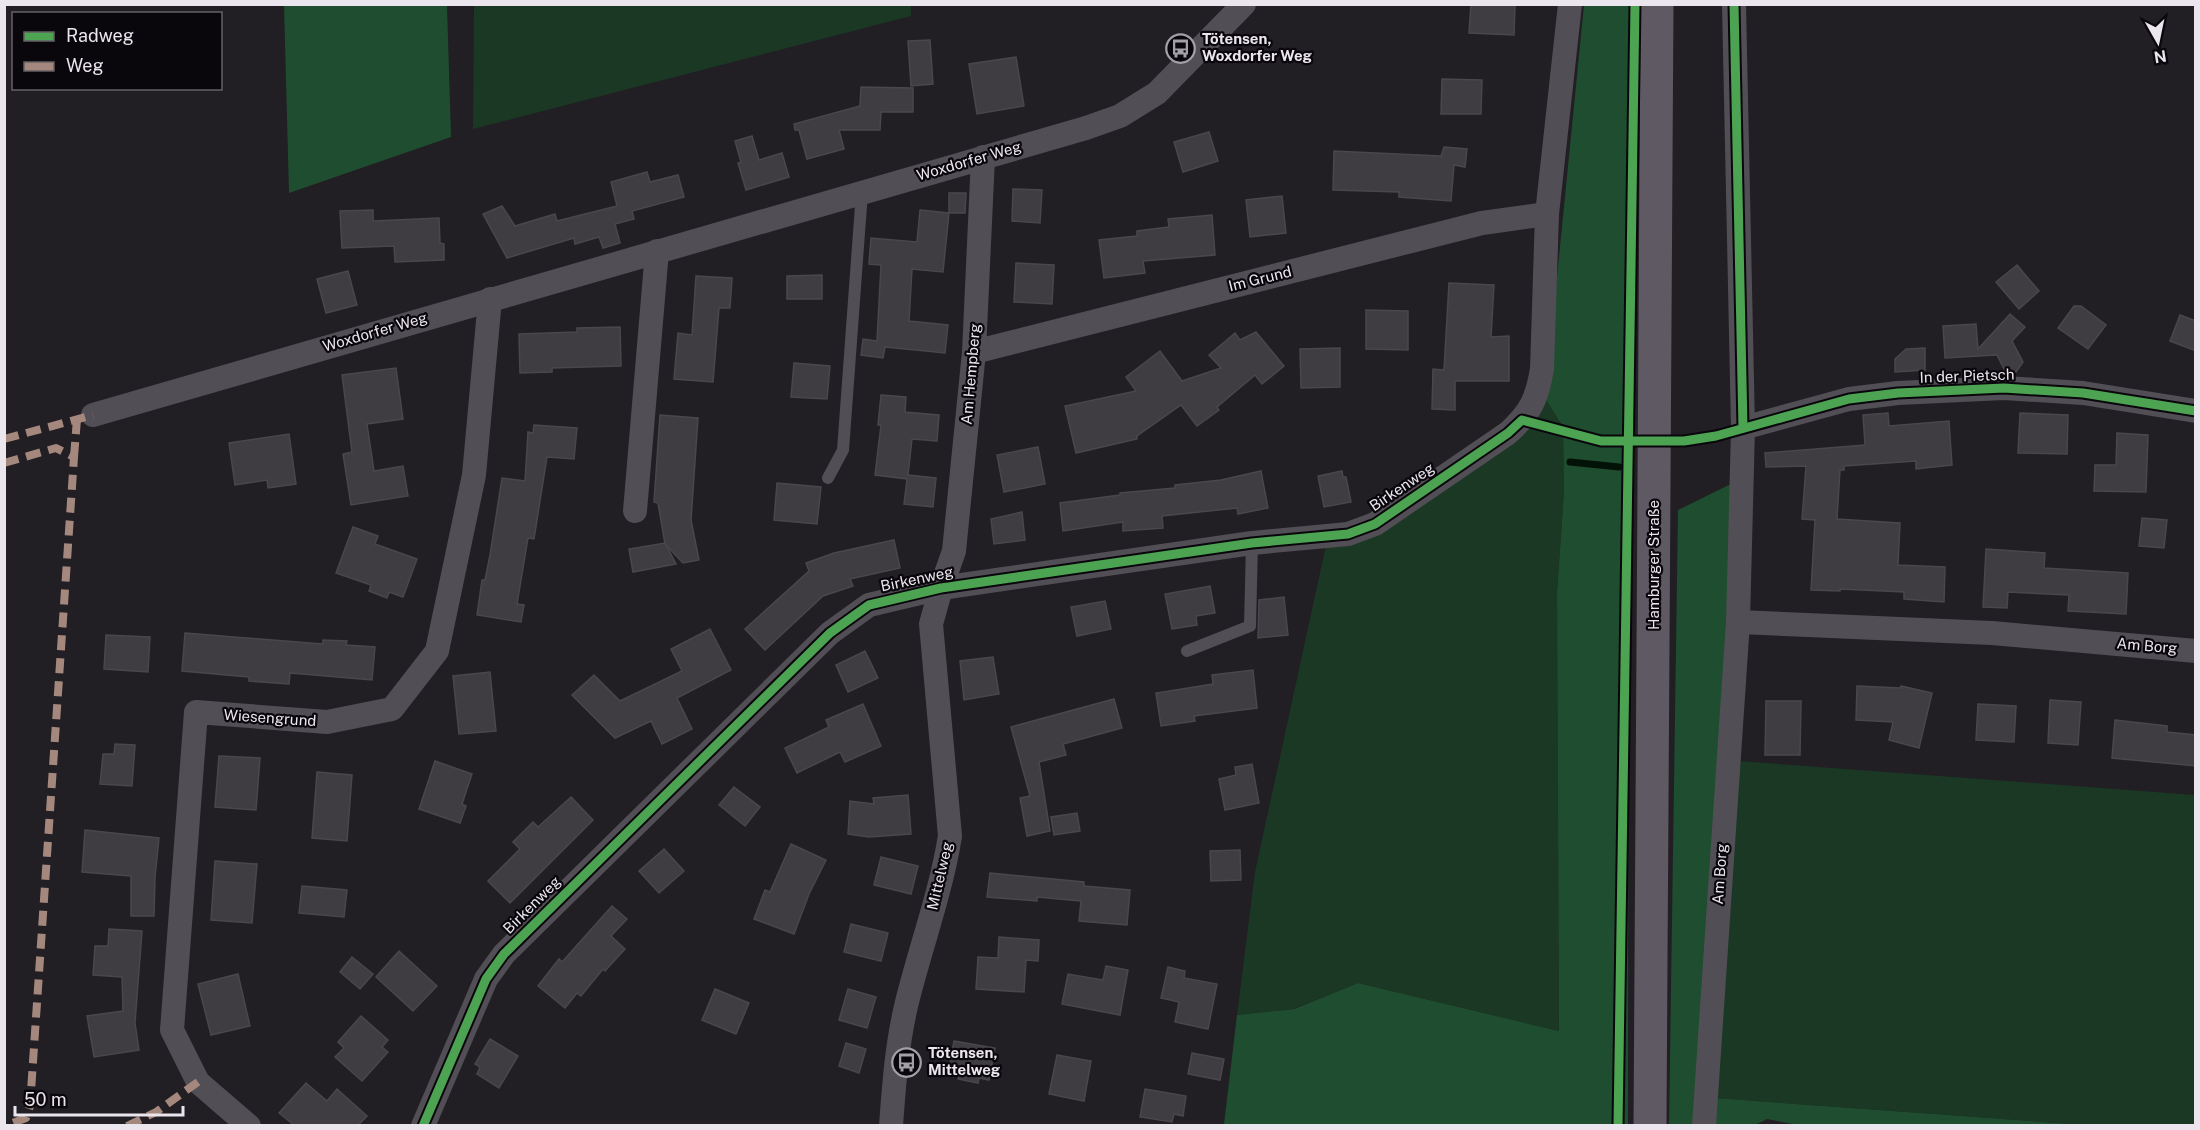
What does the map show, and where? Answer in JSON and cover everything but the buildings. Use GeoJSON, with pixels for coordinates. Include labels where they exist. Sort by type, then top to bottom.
{"type":"FeatureCollection","features":[{"type":"Feature","properties":{"kind":"main road","name":"Hamburger Straße"},"geometry":{"type":"LineString","coordinates":[[1650,1125],[1657,4]]}},
{"type":"Feature","properties":{"kind":"street","name":"Woxdorfer Weg"},"geometry":{"type":"LineString","coordinates":[[93,415],[1120,116],[1156,93],[1244,4]]}},
{"type":"Feature","properties":{"kind":"street","name":"Birkenweg"},"geometry":{"type":"LineString","coordinates":[[423,1125],[486,979],[504,954],[830,633],[869,605],[941,588],[1252,543],[1348,534],[1375,524],[1508,433],[1522,420],[1531,408],[1538,391],[1542,369],[1547,214],[1570,4]]}},
{"type":"Feature","properties":{"kind":"street","name":"Am Borg"},"geometry":{"type":"LineString","coordinates":[[1704,1125],[1738,622],[1743,428],[1734,4]]}},
{"type":"Feature","properties":{"kind":"street","name":"Am Hempberg"},"geometry":{"type":"LineString","coordinates":[[941,588],[954,551],[974,352],[983,157]]}},
{"type":"Feature","properties":{"kind":"street","name":"Im Grund"},"geometry":{"type":"LineString","coordinates":[[974,352],[1482,223],[1547,214]]}},
{"type":"Feature","properties":{"kind":"street"},"geometry":{"type":"LineString","coordinates":[[635,511],[657,251]]}},
{"type":"Feature","properties":{"kind":"street","name":"Wiesengrund"},"geometry":{"type":"LineString","coordinates":[[249,1125],[198,1082],[172,1030],[196,712],[327,722],[392,709],[437,651],[474,474],[490,299]]}},
{"type":"Feature","properties":{"kind":"street","name":"In der Pietsch"},"geometry":{"type":"LineString","coordinates":[[1743,428],[1849,399],[1898,393],[2004,388],[2083,393],[2196,411]]}},
{"type":"Feature","properties":{"kind":"street","name":"Mittelweg"},"geometry":{"type":"LineString","coordinates":[[891,1125],[896,1059],[907,1003],[946,862],[950,836],[931,624],[941,588]]}},
{"type":"Feature","properties":{"kind":"street","name":"Am Borg"},"geometry":{"type":"LineString","coordinates":[[1738,622],[1992,633],[2196,651]]}},
{"type":"Feature","properties":{"kind":"lane"},"geometry":{"type":"LineString","coordinates":[[828,478],[843,450],[862,192]]}},
{"type":"Feature","properties":{"kind":"lane"},"geometry":{"type":"LineString","coordinates":[[1187,651],[1250,626],[1252,543]]}},
{"type":"Feature","properties":{"kind":"green space"},"geometry":{"type":"Polygon","coordinates":[[[911,4],[911,16],[473,129],[474,5],[911,4]]]}},
{"type":"Feature","properties":{"kind":"green space"},"geometry":{"type":"Polygon","coordinates":[[[284,5],[447,5],[451,137],[289,193],[284,5]]]}},
{"type":"Feature","properties":{"kind":"green space"},"geometry":{"type":"Polygon","coordinates":[[[1584,5],[1629,5],[1628,1125],[1226,1126],[1224,1124],[1237,1015],[1294,1009],[1358,983],[1559,1031],[1557,593],[1564,491],[1563,427],[1545,398],[1584,5]]]}},
{"type":"Feature","properties":{"kind":"green space"},"geometry":{"type":"Polygon","coordinates":[[[1545,398],[1563,427],[1564,491],[1557,593],[1559,1031],[1358,983],[1293,1009],[1237,1015],[1255,872],[1326,545],[1545,398]]]}},
{"type":"Feature","properties":{"kind":"green space"},"geometry":{"type":"Polygon","coordinates":[[[1741,479],[1714,1098],[2085,1125],[1803,1126],[1767,1119],[1755,1125],[1669,1126],[1678,510],[1741,479]]]}},
{"type":"Feature","properties":{"kind":"green space"},"geometry":{"type":"Polygon","coordinates":[[[1739,761],[2195,795],[2195,1125],[2085,1125],[1714,1098],[1739,761]]]}},
{"type":"Feature","properties":{"kind":"waterway"},"geometry":{"type":"LineString","coordinates":[[1570,462],[1619,467]]}},
{"type":"Feature","properties":{"kind":"marked path"},"geometry":{"type":"LineString","coordinates":[[4,439],[93,415]]}},
{"type":"Feature","properties":{"kind":"marked path"},"geometry":{"type":"LineString","coordinates":[[74,457],[77,419]]}},
{"type":"Feature","properties":{"kind":"marked path"},"geometry":{"type":"LineString","coordinates":[[4,463],[56,448],[74,457],[30,1106],[26,1118],[5,1126]]}},
{"type":"Feature","properties":{"kind":"marked path"},"geometry":{"type":"LineString","coordinates":[[127,1126],[156,1112],[198,1082]]}},
{"type":"Feature","properties":{"kind":"cycle path"},"geometry":{"type":"LineString","coordinates":[[1618,1126],[1635,4]]}},
{"type":"Feature","properties":{"kind":"cycle path"},"geometry":{"type":"LineString","coordinates":[[1734,4],[1743,428]]}},
{"type":"Feature","properties":{"kind":"cycle path"},"geometry":{"type":"LineString","coordinates":[[423,1126],[486,979],[504,954],[830,633],[869,605],[941,588],[1252,543],[1348,534],[1375,524],[1508,433],[1522,420],[1601,441],[1684,441],[1716,436],[1849,399],[1898,393],[2004,388],[2083,393],[2196,411]]}},
{"type":"Feature","properties":{"kind":"place","name":"Tötensen, Woxdorfer Weg"},"geometry":{"type":"Point","coordinates":[1181,48]}},
{"type":"Feature","properties":{"kind":"place","name":"Tötensen, Mittelweg"},"geometry":{"type":"Point","coordinates":[907,1062]}}]}
